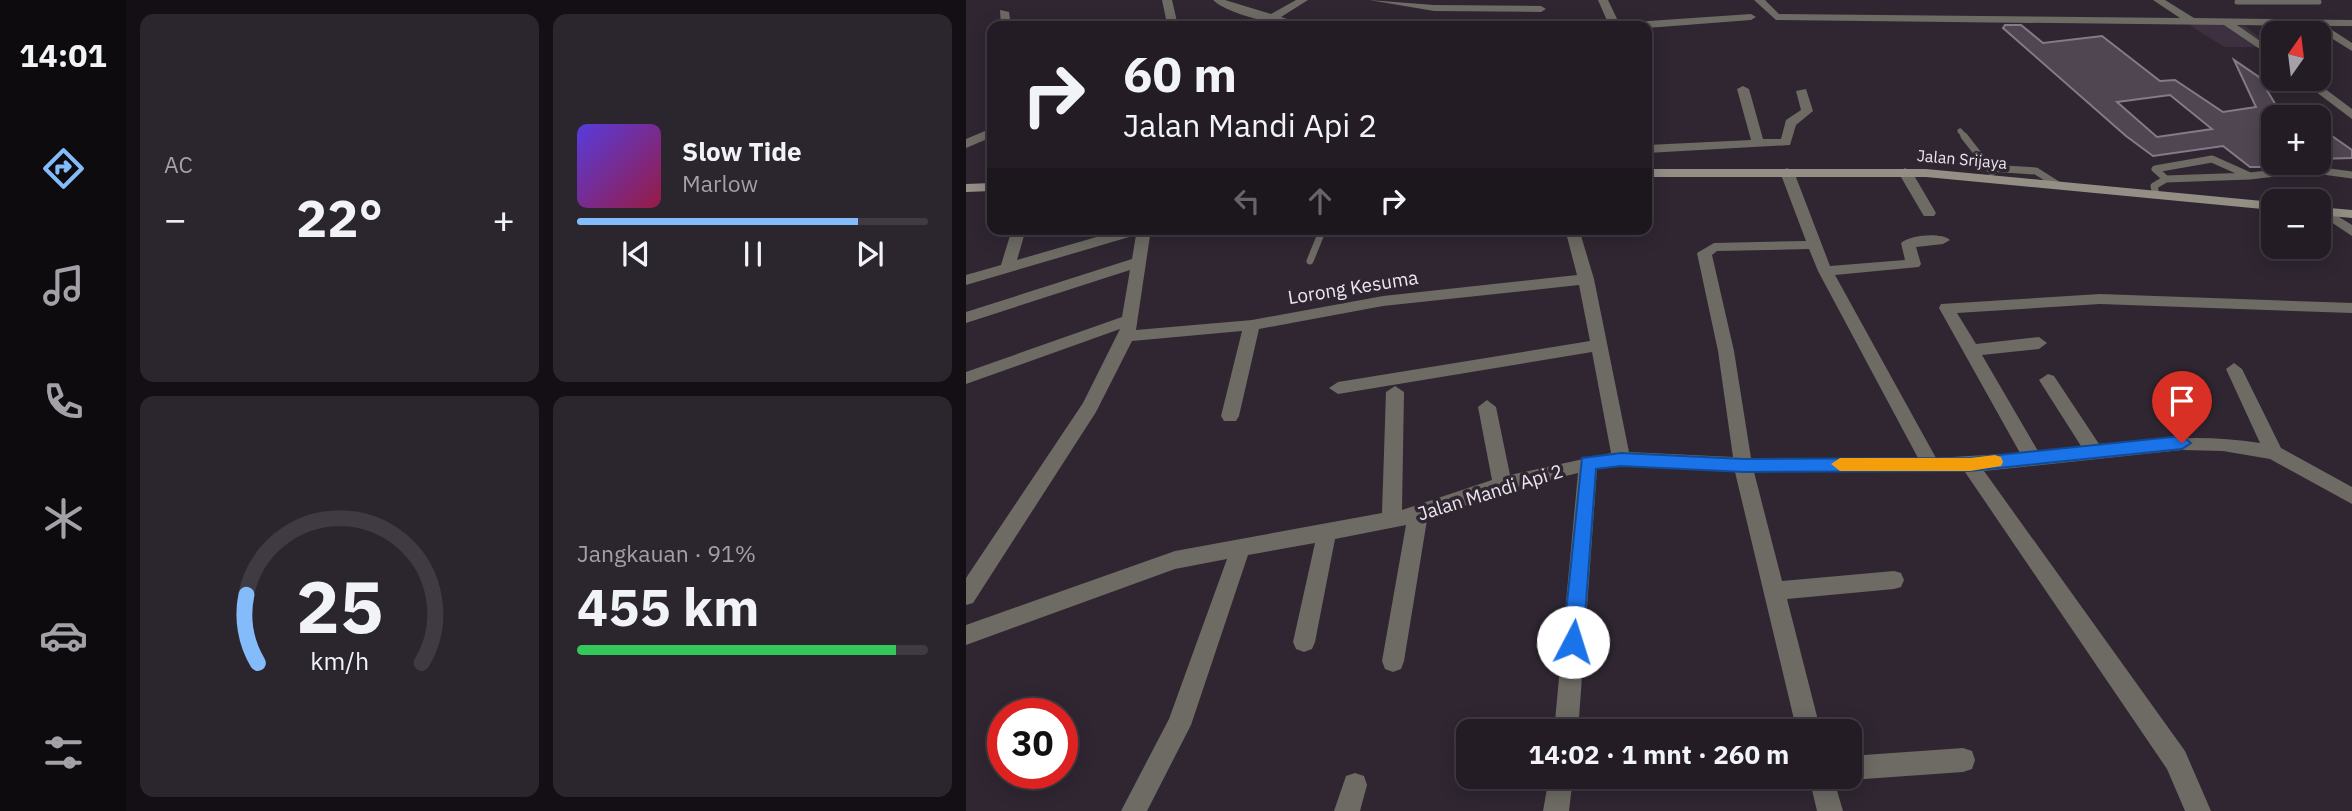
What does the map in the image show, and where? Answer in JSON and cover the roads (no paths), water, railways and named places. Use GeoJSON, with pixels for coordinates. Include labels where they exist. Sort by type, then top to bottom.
{"type":"FeatureCollection","features":[{"type":"Feature","properties":{"kind":"street"},"geometry":{"type":"LineString","coordinates":[[1167,0],[1171,21]]}},
{"type":"Feature","properties":{"kind":"street"},"geometry":{"type":"LineString","coordinates":[[1218,0],[1279,21]]}},
{"type":"Feature","properties":{"kind":"street"},"geometry":{"type":"LineString","coordinates":[[1270,19],[1303,0]]}},
{"type":"Feature","properties":{"kind":"street"},"geometry":{"type":"LineString","coordinates":[[1374,0],[1434,8],[1539,4],[1546,21]]}},
{"type":"Feature","properties":{"kind":"street"},"geometry":{"type":"LineString","coordinates":[[1603,0],[1613,21]]}},
{"type":"Feature","properties":{"kind":"street"},"geometry":{"type":"LineString","coordinates":[[1759,0],[1776,17],[1827,13],[1913,13],[2261,22]]}},
{"type":"Feature","properties":{"kind":"street"},"geometry":{"type":"LineString","coordinates":[[2158,0],[2191,21]]}},
{"type":"Feature","properties":{"kind":"street"},"geometry":{"type":"LineString","coordinates":[[1003,12],[1005,21]]}},
{"type":"Feature","properties":{"kind":"street"},"geometry":{"type":"LineString","coordinates":[[1652,25],[1751,17]]}},
{"type":"Feature","properties":{"kind":"street"},"geometry":{"type":"LineString","coordinates":[[2225,21],[2261,46]]}},
{"type":"Feature","properties":{"kind":"street"},"geometry":{"type":"LineString","coordinates":[[2331,23],[2352,23]]}},
{"type":"Feature","properties":{"kind":"street"},"geometry":{"type":"LineString","coordinates":[[2331,34],[2352,48]]}},
{"type":"Feature","properties":{"kind":"street"},"geometry":{"type":"LineString","coordinates":[[1743,89],[1758,143]]}},
{"type":"Feature","properties":{"kind":"street"},"geometry":{"type":"LineString","coordinates":[[1652,149],[1787,141],[1790,123],[1807,111],[1802,91]]}},
{"type":"Feature","properties":{"kind":"street"},"geometry":{"type":"LineString","coordinates":[[2321,91],[2352,115]]}},
{"type":"Feature","properties":{"kind":"street"},"geometry":{"type":"LineString","coordinates":[[966,144],[987,135]]}},
{"type":"Feature","properties":{"kind":"street"},"geometry":{"type":"LineString","coordinates":[[1787,172],[1812,244],[1825,271],[1930,463]]}},
{"type":"Feature","properties":{"kind":"street"},"geometry":{"type":"LineString","coordinates":[[1905,172],[1928,213]]}},
{"type":"Feature","properties":{"kind":"street","name":"Jalan Srijaya"},"geometry":{"type":"LineString","coordinates":[[1652,173],[1993,174],[2058,185],[2261,205]]}},
{"type":"Feature","properties":{"kind":"street"},"geometry":{"type":"LineString","coordinates":[[966,188],[987,187]]}},
{"type":"Feature","properties":{"kind":"street"},"geometry":{"type":"LineString","coordinates":[[2331,212],[2352,215]]}},
{"type":"Feature","properties":{"kind":"street"},"geometry":{"type":"LineString","coordinates":[[2331,218],[2352,232]]}},
{"type":"Feature","properties":{"kind":"street"},"geometry":{"type":"LineString","coordinates":[[1007,269],[1017,235]]}},
{"type":"Feature","properties":{"kind":"street"},"geometry":{"type":"LineString","coordinates":[[966,280],[1122,235]]}},
{"type":"Feature","properties":{"kind":"street"},"geometry":{"type":"LineString","coordinates":[[966,596],[1090,407],[1128,328],[1141,235]]}},
{"type":"Feature","properties":{"kind":"street"},"geometry":{"type":"LineString","coordinates":[[1574,235],[1586,279],[1621,459]]}},
{"type":"Feature","properties":{"kind":"street"},"geometry":{"type":"LineString","coordinates":[[1825,271],[1914,264],[1908,243],[1943,240]]}},
{"type":"Feature","properties":{"kind":"street"},"geometry":{"type":"LineString","coordinates":[[1806,719],[1744,465],[1726,351],[1704,253],[1714,247],[1812,244]]}},
{"type":"Feature","properties":{"kind":"street"},"geometry":{"type":"LineString","coordinates":[[966,318],[1139,262]]}},
{"type":"Feature","properties":{"kind":"street","name":"Lorong Kesuma"},"geometry":{"type":"LineString","coordinates":[[966,378],[1128,328],[1251,325],[1383,301],[1586,279]]}},
{"type":"Feature","properties":{"kind":"street"},"geometry":{"type":"LineString","coordinates":[[2032,457],[1947,309],[1950,306],[2100,299],[2352,308]]}},
{"type":"Feature","properties":{"kind":"street"},"geometry":{"type":"LineString","coordinates":[[1230,416],[1251,325]]}},
{"type":"Feature","properties":{"kind":"street"},"geometry":{"type":"LineString","coordinates":[[1970,351],[2039,343]]}},
{"type":"Feature","properties":{"kind":"street"},"geometry":{"type":"LineString","coordinates":[[1338,388],[1599,345]]}},
{"type":"Feature","properties":{"kind":"street"},"geometry":{"type":"LineString","coordinates":[[2234,369],[2274,453]]}},
{"type":"Feature","properties":{"kind":"street"},"geometry":{"type":"LineString","coordinates":[[2048,380],[2094,451]]}},
{"type":"Feature","properties":{"kind":"street"},"geometry":{"type":"LineString","coordinates":[[1392,520],[1395,392]]}},
{"type":"Feature","properties":{"kind":"street"},"geometry":{"type":"LineString","coordinates":[[1487,407],[1502,484]]}},
{"type":"Feature","properties":{"kind":"street","name":"Jalan Mandi Api 2"},"geometry":{"type":"LineString","coordinates":[[966,635],[1175,561],[1418,515],[1502,484],[1588,463],[1621,459],[1744,465],[1970,465],[2182,443],[2223,444],[2274,453],[2352,496]]}},
{"type":"Feature","properties":{"kind":"street"},"geometry":{"type":"LineString","coordinates":[[1567,719],[1588,463]]}},
{"type":"Feature","properties":{"kind":"street"},"geometry":{"type":"LineString","coordinates":[[1970,465],[2176,760],[2198,811]]}},
{"type":"Feature","properties":{"kind":"street"},"geometry":{"type":"LineString","coordinates":[[1393,661],[1418,515]]}},
{"type":"Feature","properties":{"kind":"street"},"geometry":{"type":"LineString","coordinates":[[1304,642],[1327,531]]}},
{"type":"Feature","properties":{"kind":"street"},"geometry":{"type":"LineString","coordinates":[[1134,811],[1179,725],[1241,547]]}},
{"type":"Feature","properties":{"kind":"street"},"geometry":{"type":"LineString","coordinates":[[1774,590],[1894,580]]}},
{"type":"Feature","properties":{"kind":"street"},"geometry":{"type":"LineString","coordinates":[[1862,767],[1963,760]]}},
{"type":"Feature","properties":{"kind":"street"},"geometry":{"type":"LineString","coordinates":[[1347,811],[1355,785]]}},
{"type":"Feature","properties":{"kind":"street"},"geometry":{"type":"LineString","coordinates":[[1556,811],[1559,789]]}},
{"type":"Feature","properties":{"kind":"street"},"geometry":{"type":"LineString","coordinates":[[1824,789],[1830,811]]}},
{"type":"Feature","properties":{"kind":"lane"},"geometry":{"type":"LineString","coordinates":[[2237,2],[2319,2]]}},
{"type":"Feature","properties":{"kind":"lane"},"geometry":{"type":"LineString","coordinates":[[1960,131],[1993,174]]}},
{"type":"Feature","properties":{"kind":"lane"},"geometry":{"type":"LineString","coordinates":[[2166,179],[2155,169],[2206,159],[2222,162],[2250,176]]}},
{"type":"Feature","properties":{"kind":"lane"},"geometry":{"type":"LineString","coordinates":[[2156,195],[2154,186],[2166,179],[2250,176],[2308,169],[2352,175]]}},
{"type":"Feature","properties":{"kind":"lane"},"geometry":{"type":"LineString","coordinates":[[1310,261],[1321,235]]}}]}
